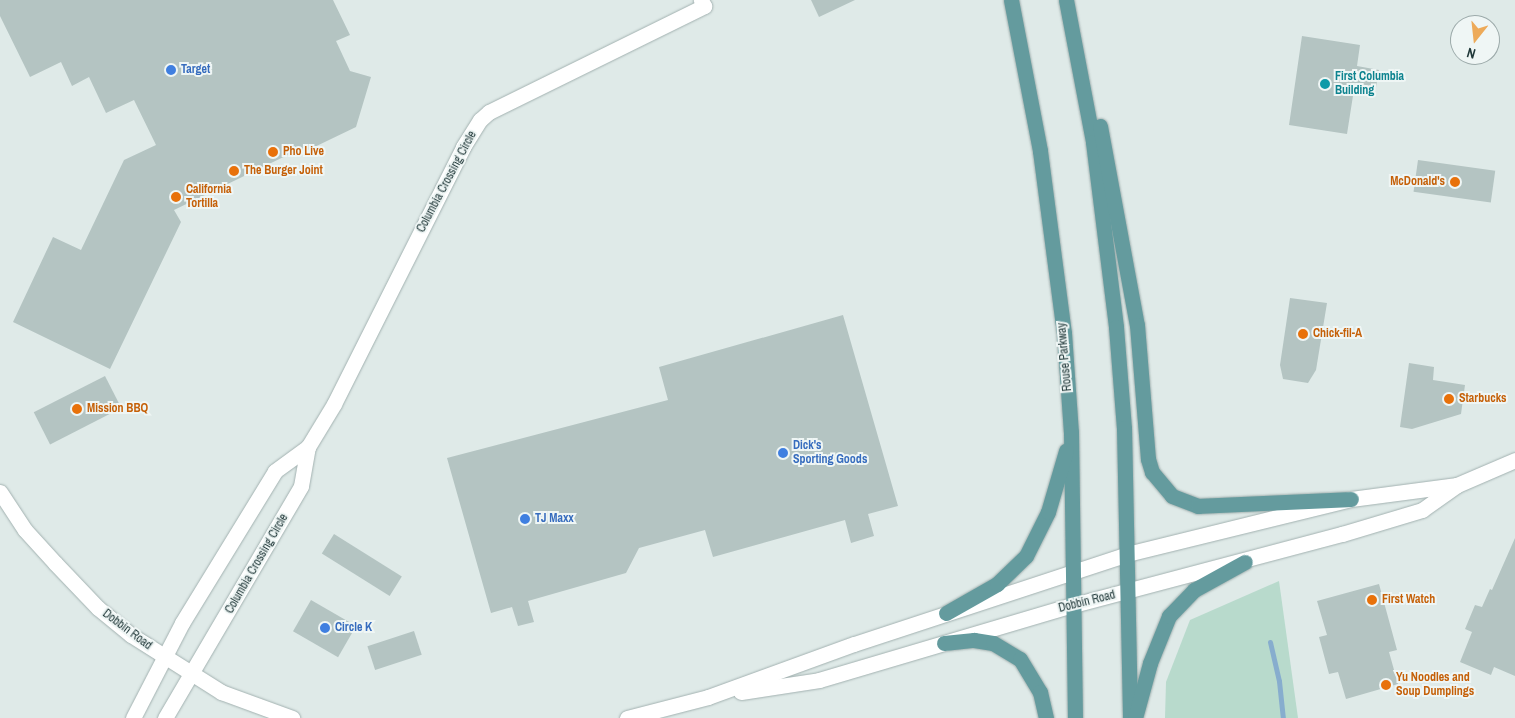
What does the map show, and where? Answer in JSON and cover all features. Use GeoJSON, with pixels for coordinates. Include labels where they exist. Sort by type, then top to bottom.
{"type":"FeatureCollection","features":[{"type":"Feature","properties":{"kind":"main road","name":"Rouse Parkway"},"geometry":{"type":"LineString","coordinates":[[1011,0],[1053,242],[1071,432],[1075,718]]}},
{"type":"Feature","properties":{"kind":"main road"},"geometry":{"type":"LineString","coordinates":[[1066,0],[1093,142],[1116,327],[1124,428],[1130,718]]}},
{"type":"Feature","properties":{"kind":"main road"},"geometry":{"type":"LineString","coordinates":[[1072,0],[1121,232],[1136,325],[1148,459],[1152,472],[1172,496],[1198,506],[1351,499]]}},
{"type":"Feature","properties":{"kind":"main road"},"geometry":{"type":"LineString","coordinates":[[946,613],[997,584],[1026,556],[1048,512],[1071,432]]}},
{"type":"Feature","properties":{"kind":"main road"},"geometry":{"type":"LineString","coordinates":[[1135,718],[1150,663],[1170,616],[1194,590],[1245,562]]}},
{"type":"Feature","properties":{"kind":"main road"},"geometry":{"type":"LineString","coordinates":[[944,643],[974,640],[993,643],[1009,651],[1030,672],[1046,718]]}},
{"type":"Feature","properties":{"kind":"street","name":"Columbia Crossing Circle"},"geometry":{"type":"LineString","coordinates":[[165,718],[301,486],[308,447],[334,404],[459,155],[480,120],[496,108],[704,6],[701,0]]}},
{"type":"Feature","properties":{"kind":"street","name":"Columbia Crossing Circle"},"geometry":{"type":"LineString","coordinates":[[133,718],[166,659],[182,623],[275,471],[308,447]]}},
{"type":"Feature","properties":{"kind":"street","name":"Dobbin Road"},"geometry":{"type":"LineString","coordinates":[[708,697],[818,680],[1073,605],[1245,562],[1422,510],[1458,485],[1515,460]]}},
{"type":"Feature","properties":{"kind":"street","name":"Dobbin Road"},"geometry":{"type":"LineString","coordinates":[[627,718],[708,697],[946,613],[1127,554],[1351,499],[1458,485]]}},
{"type":"Feature","properties":{"kind":"street","name":"Dobbin Road"},"geometry":{"type":"LineString","coordinates":[[0,492],[26,530],[98,608],[190,675],[221,692],[292,718]]}},
{"type":"Feature","properties":{"kind":"green space"},"geometry":{"type":"Polygon","coordinates":[[[1279,581],[1298,718],[1165,718],[1166,682],[1190,620],[1279,581]]]}},
{"type":"Feature","properties":{"kind":"building"},"geometry":{"type":"Polygon","coordinates":[[[0,0],[333,0],[350,35],[336,41],[350,71],[371,77],[356,127],[302,153],[300,149],[174,210],[181,222],[110,369],[13,322],[53,237],[81,250],[124,160],[156,145],[134,100],[106,113],[89,77],[72,86],[61,62],[30,77],[0,16],[0,0]]]}},
{"type":"Feature","properties":{"kind":"building"},"geometry":{"type":"Polygon","coordinates":[[[811,0],[855,0],[819,17],[811,0]]]}},
{"type":"Feature","properties":{"kind":"building","name":"First Columbia Building"},"geometry":{"type":"Polygon","coordinates":[[[1302,36],[1360,45],[1357,66],[1379,70],[1376,87],[1355,83],[1347,134],[1289,125],[1302,36]]]}},
{"type":"Feature","properties":{"kind":"building","name":"McDonald's"},"geometry":{"type":"Polygon","coordinates":[[[1418,160],[1495,171],[1491,203],[1414,192],[1418,160]]]}},
{"type":"Feature","properties":{"kind":"building","name":"Chick-fil-A"},"geometry":{"type":"Polygon","coordinates":[[[1290,298],[1327,303],[1316,370],[1308,383],[1283,379],[1280,365],[1290,298]]]}},
{"type":"Feature","properties":{"kind":"building"},"geometry":{"type":"Polygon","coordinates":[[[843,315],[898,506],[868,514],[874,536],[851,543],[845,520],[713,557],[705,530],[639,548],[626,573],[528,601],[534,622],[518,626],[512,607],[491,613],[447,458],[668,400],[659,367],[843,315]]]}},
{"type":"Feature","properties":{"kind":"building"},"geometry":{"type":"Polygon","coordinates":[[[1409,363],[1434,367],[1433,380],[1465,385],[1461,414],[1412,429],[1400,427],[1409,363]]]}},
{"type":"Feature","properties":{"kind":"building","name":"Mission BBQ"},"geometry":{"type":"Polygon","coordinates":[[[105,376],[121,408],[50,444],[34,412],[105,376]]]}},
{"type":"Feature","properties":{"kind":"building"},"geometry":{"type":"Polygon","coordinates":[[[334,534],[402,576],[390,596],[322,554],[334,534]]]}},
{"type":"Feature","properties":{"kind":"building"},"geometry":{"type":"Polygon","coordinates":[[[1515,538],[1515,676],[1494,667],[1491,675],[1460,662],[1472,632],[1465,629],[1475,605],[1482,607],[1490,589],[1492,590],[1515,538]]]}},
{"type":"Feature","properties":{"kind":"building"},"geometry":{"type":"Polygon","coordinates":[[[1379,584],[1397,650],[1389,652],[1398,684],[1346,699],[1338,672],[1329,674],[1319,637],[1327,635],[1317,601],[1379,584]]]}},
{"type":"Feature","properties":{"kind":"building","name":"Circle K"},"geometry":{"type":"Polygon","coordinates":[[[311,600],[356,626],[338,657],[293,631],[311,600]]]}},
{"type":"Feature","properties":{"kind":"building"},"geometry":{"type":"Polygon","coordinates":[[[414,631],[422,655],[375,670],[367,646],[414,631]]]}},
{"type":"Feature","properties":{"kind":"waterway"},"geometry":{"type":"LineString","coordinates":[[1270,642],[1279,681],[1283,718]]}},
{"type":"Feature","properties":{"kind":"place","name":"Target"},"geometry":{"type":"Point","coordinates":[171,70]}},
{"type":"Feature","properties":{"kind":"place","name":"First Columbia Building"},"geometry":{"type":"Point","coordinates":[1325,84]}},
{"type":"Feature","properties":{"kind":"place","name":"Pho Live"},"geometry":{"type":"Point","coordinates":[273,152]}},
{"type":"Feature","properties":{"kind":"place","name":"The Burger Joint"},"geometry":{"type":"Point","coordinates":[234,171]}},
{"type":"Feature","properties":{"kind":"place","name":"McDonald's"},"geometry":{"type":"Point","coordinates":[1455,182]}},
{"type":"Feature","properties":{"kind":"place","name":"California Tortilla"},"geometry":{"type":"Point","coordinates":[176,197]}},
{"type":"Feature","properties":{"kind":"place","name":"Chick-fil-A"},"geometry":{"type":"Point","coordinates":[1303,334]}},
{"type":"Feature","properties":{"kind":"place","name":"Starbucks"},"geometry":{"type":"Point","coordinates":[1449,399]}},
{"type":"Feature","properties":{"kind":"place","name":"Mission BBQ"},"geometry":{"type":"Point","coordinates":[77,409]}},
{"type":"Feature","properties":{"kind":"place","name":"Dick's Sporting Goods"},"geometry":{"type":"Point","coordinates":[783,453]}},
{"type":"Feature","properties":{"kind":"place","name":"TJ Maxx"},"geometry":{"type":"Point","coordinates":[525,519]}},
{"type":"Feature","properties":{"kind":"place","name":"First Watch"},"geometry":{"type":"Point","coordinates":[1372,600]}},
{"type":"Feature","properties":{"kind":"place","name":"Circle K"},"geometry":{"type":"Point","coordinates":[325,628]}},
{"type":"Feature","properties":{"kind":"place","name":"Yu Noodles and Soup Dumplings"},"geometry":{"type":"Point","coordinates":[1386,685]}}]}
